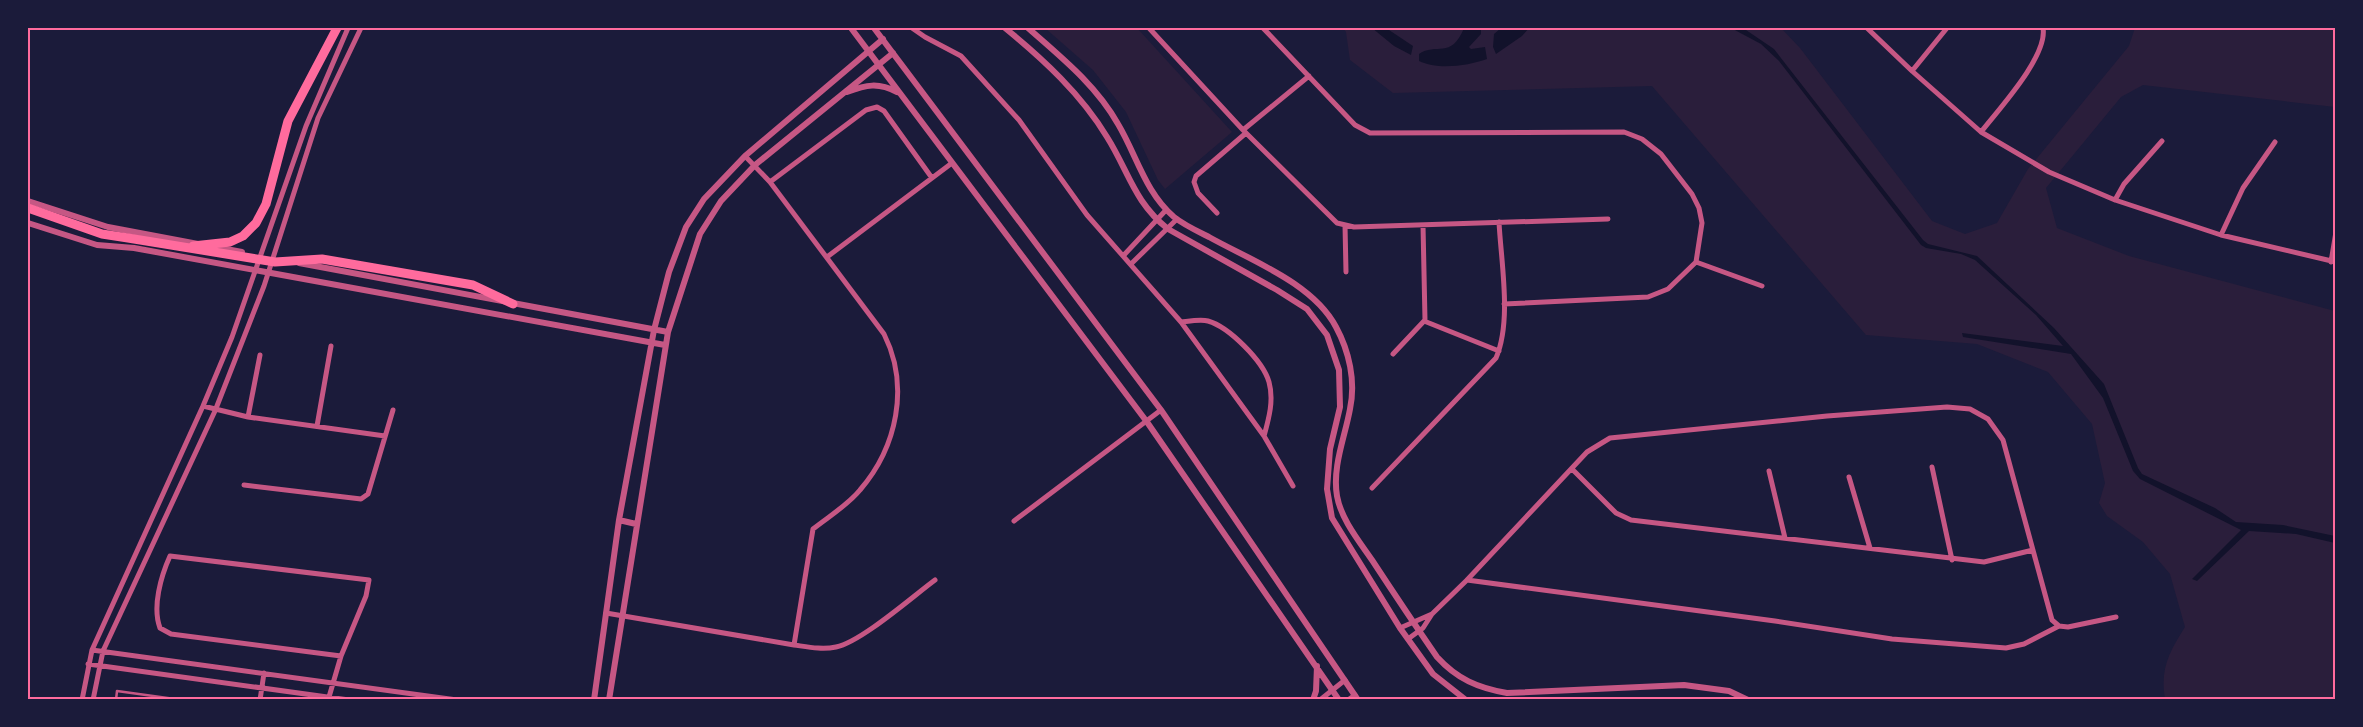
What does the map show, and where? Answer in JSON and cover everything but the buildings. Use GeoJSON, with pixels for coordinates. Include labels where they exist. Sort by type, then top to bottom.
{"type":"FeatureCollection","features":[{"type":"Feature","properties":{"kind":"highway"},"geometry":{"type":"LineString","coordinates":[[183,248],[230,242],[242,236],[256,223],[266,204],[288,121],[337,28]]}},
{"type":"Feature","properties":{"kind":"highway"},"geometry":{"type":"LineString","coordinates":[[28,208],[102,234],[183,248],[275,262],[322,259],[472,284],[513,304]]}},
{"type":"Feature","properties":{"kind":"street"},"geometry":{"type":"LineString","coordinates":[[82,700],[92,650],[203,406],[257,271],[306,126],[348,28]]}},
{"type":"Feature","properties":{"kind":"street"},"geometry":{"type":"LineString","coordinates":[[93,700],[103,651],[215,411],[268,274],[318,118],[361,28]]}},
{"type":"Feature","properties":{"kind":"street"},"geometry":{"type":"LineString","coordinates":[[851,28],[1147,422],[1317,665],[1339,700]]}},
{"type":"Feature","properties":{"kind":"street"},"geometry":{"type":"LineString","coordinates":[[874,28],[1161,410],[1356,697],[1348,700]]}},
{"type":"Feature","properties":{"kind":"street"},"geometry":{"type":"LineString","coordinates":[[912,28],[961,56],[1019,120],[1087,215],[1132,263],[1182,322],[1264,436],[1293,486]]}},
{"type":"Feature","properties":{"kind":"street"},"geometry":{"type":"LineString","coordinates":[[1028,28],[1074,68],[1097,94],[1118,123],[1146,184],[1166,210],[1177,219],[1292,283],[1312,297],[1335,326],[1349,361],[1352,381],[1351,407],[1336,480],[1337,497],[1347,522],[1413,622],[1448,669],[1465,681],[1485,690],[1507,693],[1684,685],[1729,691],[1748,700]]}},
{"type":"Feature","properties":{"kind":"street"},"geometry":{"type":"LineString","coordinates":[[1150,28],[1245,132],[1337,223],[1354,227],[1608,219]]}},
{"type":"Feature","properties":{"kind":"street"},"geometry":{"type":"LineString","coordinates":[[1263,28],[1355,125],[1370,133],[1624,132],[1642,139],[1661,154],[1692,194],[1699,208],[1702,223],[1696,262],[1668,289],[1648,297],[1504,304]]}},
{"type":"Feature","properties":{"kind":"street"},"geometry":{"type":"LineString","coordinates":[[1867,28],[1981,132],[2048,172],[2115,200],[2221,235],[2333,262],[2336,232]]}},
{"type":"Feature","properties":{"kind":"street"},"geometry":{"type":"LineString","coordinates":[[1912,71],[1947,28]]}},
{"type":"Feature","properties":{"kind":"street"},"geometry":{"type":"LineString","coordinates":[[1981,132],[2031,68],[2044,34],[2043,28]]}},
{"type":"Feature","properties":{"kind":"street"},"geometry":{"type":"LineString","coordinates":[[1009,29],[1047,64],[1081,100],[1107,137],[1146,209],[1157,220],[1168,229],[1277,290],[1307,309],[1327,335],[1339,370],[1340,379],[1340,406],[1330,449],[1327,490],[1332,518],[1400,628],[1433,674],[1466,700]]}},
{"type":"Feature","properties":{"kind":"street"},"geometry":{"type":"LineString","coordinates":[[594,700],[619,520],[654,330],[669,272],[686,227],[704,199],[745,156],[883,39]]}},
{"type":"Feature","properties":{"kind":"street"},"geometry":{"type":"LineString","coordinates":[[609,700],[668,332],[700,234],[722,201],[755,165],[893,53]]}},
{"type":"Feature","properties":{"kind":"street"},"geometry":{"type":"LineString","coordinates":[[1217,213],[1198,193],[1194,182],[1196,176],[1308,76]]}},
{"type":"Feature","properties":{"kind":"street"},"geometry":{"type":"LineString","coordinates":[[842,93],[870,84],[887,87],[900,94]]}},
{"type":"Feature","properties":{"kind":"street"},"geometry":{"type":"LineString","coordinates":[[770,182],[866,110],[877,107],[884,111],[932,178]]}},
{"type":"Feature","properties":{"kind":"street"},"geometry":{"type":"LineString","coordinates":[[2115,200],[2124,184],[2162,141]]}},
{"type":"Feature","properties":{"kind":"street"},"geometry":{"type":"LineString","coordinates":[[2221,235],[2243,188],[2276,142]]}},
{"type":"Feature","properties":{"kind":"street"},"geometry":{"type":"LineString","coordinates":[[745,156],[770,182],[827,257],[884,334],[894,353],[898,404],[890,443],[875,471],[859,492],[813,529],[794,645]]}},
{"type":"Feature","properties":{"kind":"street"},"geometry":{"type":"LineString","coordinates":[[827,257],[952,163]]}},
{"type":"Feature","properties":{"kind":"street"},"geometry":{"type":"LineString","coordinates":[[28,201],[108,227],[447,289],[513,304],[668,332]]}},
{"type":"Feature","properties":{"kind":"street"},"geometry":{"type":"LineString","coordinates":[[1124,254],[1166,210]]}},
{"type":"Feature","properties":{"kind":"street"},"geometry":{"type":"LineString","coordinates":[[1132,263],[1177,219]]}},
{"type":"Feature","properties":{"kind":"street"},"geometry":{"type":"LineString","coordinates":[[1372,488],[1491,364],[1499,351],[1502,338],[1504,304],[1498,222]]}},
{"type":"Feature","properties":{"kind":"street"},"geometry":{"type":"LineString","coordinates":[[28,223],[97,245],[134,248],[268,274],[666,345]]}},
{"type":"Feature","properties":{"kind":"street"},"geometry":{"type":"LineString","coordinates":[[1345,225],[1346,272]]}},
{"type":"Feature","properties":{"kind":"street"},"geometry":{"type":"LineString","coordinates":[[1393,354],[1424,321],[1423,225]]}},
{"type":"Feature","properties":{"kind":"street"},"geometry":{"type":"LineString","coordinates":[[1696,262],[1762,286]]}},
{"type":"Feature","properties":{"kind":"street"},"geometry":{"type":"LineString","coordinates":[[1182,322],[1207,320],[1225,329],[1250,350],[1269,382],[1271,410],[1264,436]]}},
{"type":"Feature","properties":{"kind":"street"},"geometry":{"type":"LineString","coordinates":[[1424,321],[1499,351]]}},
{"type":"Feature","properties":{"kind":"street"},"geometry":{"type":"LineString","coordinates":[[317,426],[331,346]]}},
{"type":"Feature","properties":{"kind":"street"},"geometry":{"type":"LineString","coordinates":[[248,417],[260,355]]}},
{"type":"Feature","properties":{"kind":"street"},"geometry":{"type":"LineString","coordinates":[[215,376],[226,382]]}},
{"type":"Feature","properties":{"kind":"street"},"geometry":{"type":"LineString","coordinates":[[203,406],[215,411],[248,417],[385,436]]}},
{"type":"Feature","properties":{"kind":"street"},"geometry":{"type":"LineString","coordinates":[[1408,639],[1420,631],[1432,614],[1467,580],[1587,452],[1610,438],[1836,415],[1947,407],[1970,409],[1988,419],[2003,440],[2052,620],[2059,626]]}},
{"type":"Feature","properties":{"kind":"street"},"geometry":{"type":"LineString","coordinates":[[244,485],[361,499],[368,494],[393,410]]}},
{"type":"Feature","properties":{"kind":"street"},"geometry":{"type":"LineString","coordinates":[[1014,521],[1161,410]]}},
{"type":"Feature","properties":{"kind":"street"},"geometry":{"type":"LineString","coordinates":[[1932,467],[1952,560]]}},
{"type":"Feature","properties":{"kind":"street"},"geometry":{"type":"LineString","coordinates":[[1572,468],[1616,513],[1631,520],[1870,548],[1952,560],[1984,562],[2033,550]]}},
{"type":"Feature","properties":{"kind":"street"},"geometry":{"type":"LineString","coordinates":[[1769,471],[1785,538]]}},
{"type":"Feature","properties":{"kind":"street"},"geometry":{"type":"LineString","coordinates":[[1849,477],[1870,548]]}},
{"type":"Feature","properties":{"kind":"street"},"geometry":{"type":"LineString","coordinates":[[619,520],[636,524]]}},
{"type":"Feature","properties":{"kind":"street"},"geometry":{"type":"LineString","coordinates":[[329,697],[341,656],[366,596],[369,580],[170,556],[164,571],[156,617],[160,628],[171,634],[341,656]]}},
{"type":"Feature","properties":{"kind":"street"},"geometry":{"type":"LineString","coordinates":[[606,613],[821,649],[848,643],[935,580]]}},
{"type":"Feature","properties":{"kind":"street"},"geometry":{"type":"LineString","coordinates":[[1467,580],[1892,639],[2006,648],[2024,644],[2059,626],[2068,627],[2116,617]]}},
{"type":"Feature","properties":{"kind":"street"},"geometry":{"type":"LineString","coordinates":[[1400,628],[1432,614]]}},
{"type":"Feature","properties":{"kind":"street"},"geometry":{"type":"LineString","coordinates":[[92,650],[457,700]]}},
{"type":"Feature","properties":{"kind":"street"},"geometry":{"type":"LineString","coordinates":[[88,664],[349,700]]}},
{"type":"Feature","properties":{"kind":"street"},"geometry":{"type":"LineString","coordinates":[[1313,700],[1316,690],[1317,665]]}},
{"type":"Feature","properties":{"kind":"street"},"geometry":{"type":"LineString","coordinates":[[260,700],[264,673]]}},
{"type":"Feature","properties":{"kind":"street"},"geometry":{"type":"LineString","coordinates":[[1320,700],[1345,680]]}},
{"type":"Feature","properties":{"kind":"lane"},"geometry":{"type":"LineString","coordinates":[[116,700],[117,690],[182,700]]}},
{"type":"Feature","properties":{"kind":"shaded area"},"geometry":{"type":"Polygon","coordinates":[[[1045,28],[1137,28],[1232,132],[1165,189],[1158,180],[1126,112],[1093,70],[1045,28]]]}},
{"type":"Feature","properties":{"kind":"shaded area"},"geometry":{"type":"Polygon","coordinates":[[[1343,28],[1781,28],[1800,48],[1932,221],[1965,234],[1997,223],[2028,169],[2129,46],[2135,28],[2335,28],[2335,107],[2143,85],[2121,97],[2046,188],[2057,228],[2129,256],[2335,311],[2335,699],[2165,699],[2164,679],[2167,661],[2185,627],[2170,574],[2143,542],[2107,516],[2099,503],[2105,483],[2092,424],[2048,372],[1977,344],[1866,335],[1652,86],[1393,93],[1350,60],[1346,32],[1343,28]]]}},
{"type":"Feature","properties":{"kind":"shaded area"},"geometry":{"type":"Polygon","coordinates":[[[1372,28],[1386,28],[1413,46],[1411,55],[1394,46],[1372,28]]]}},
{"type":"Feature","properties":{"kind":"shaded area"},"geometry":{"type":"Polygon","coordinates":[[[1464,28],[1481,28],[1481,34],[1469,47],[1471,49],[1485,47],[1487,59],[1471,64],[1453,66],[1426,64],[1419,61],[1419,54],[1425,51],[1449,47],[1454,44],[1464,28]]]}},
{"type":"Feature","properties":{"kind":"shaded area"},"geometry":{"type":"Polygon","coordinates":[[[1501,28],[1529,28],[1522,36],[1496,54],[1493,47],[1494,34],[1501,28]]]}},
{"type":"Feature","properties":{"kind":"shaded area"},"geometry":{"type":"Polygon","coordinates":[[[1731,28],[1746,30],[1774,49],[1923,240],[1928,244],[1977,256],[2054,328],[2104,384],[2142,474],[2215,508],[2236,522],[2283,525],[2335,536],[2335,543],[2296,534],[2249,531],[2197,581],[2192,579],[2241,530],[2140,479],[2133,471],[2103,398],[2071,354],[1963,337],[1962,333],[2063,346],[2036,315],[1975,260],[1961,254],[1926,248],[1921,245],[1779,61],[1761,44],[1731,28]]]}}]}
